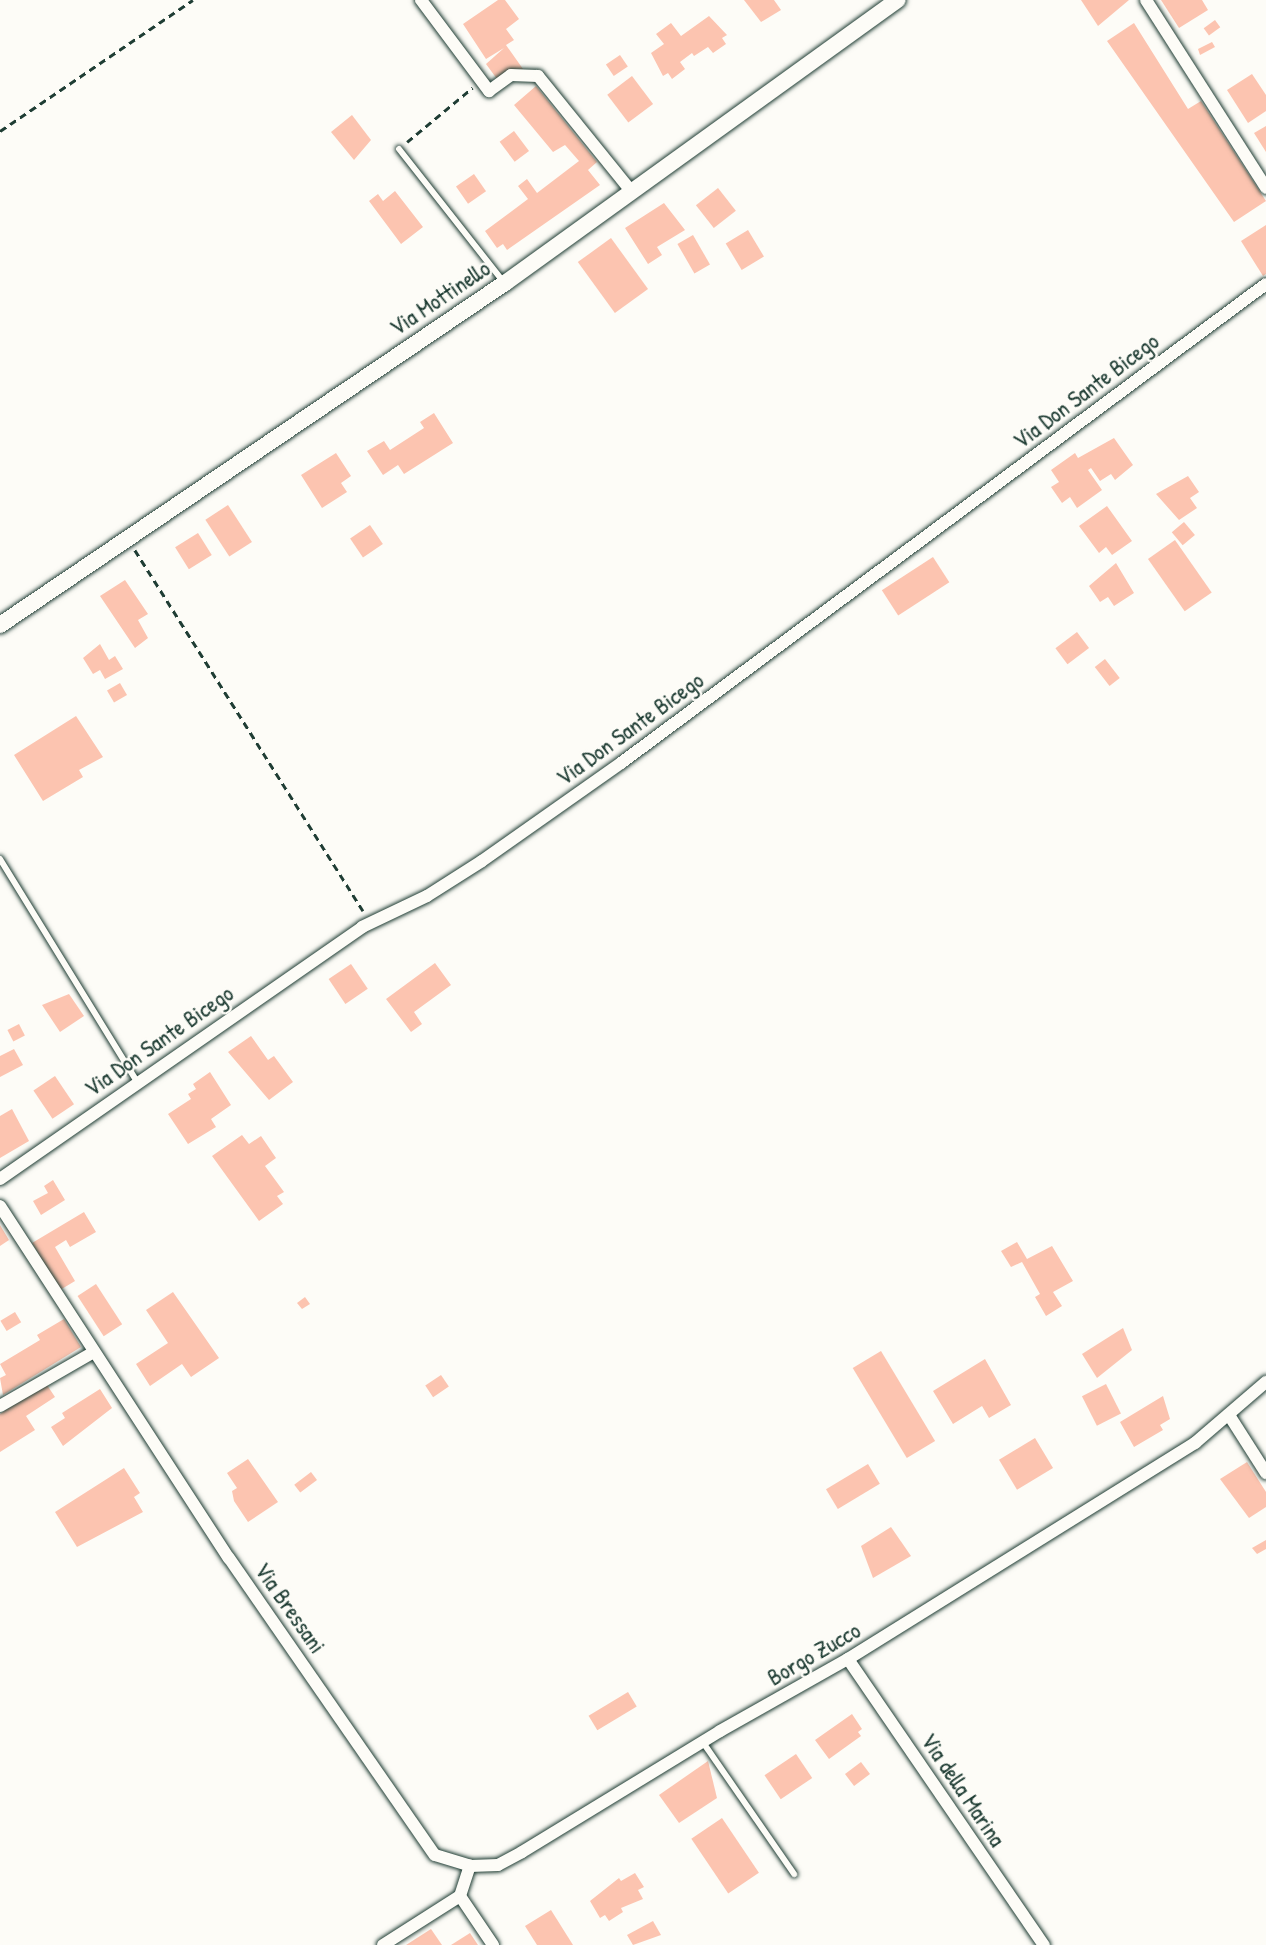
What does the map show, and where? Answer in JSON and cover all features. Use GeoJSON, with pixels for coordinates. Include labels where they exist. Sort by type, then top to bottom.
{"type":"FeatureCollection","features":[{"type":"Feature","properties":{"kind":"street"},"geometry":{"type":"LineString","coordinates":[[421,0],[489,91],[511,75],[538,76],[631,191]]}},
{"type":"Feature","properties":{"kind":"street","name":"Via Mottinello"},"geometry":{"type":"LineString","coordinates":[[0,625],[505,283],[898,0]]}},
{"type":"Feature","properties":{"kind":"street"},"geometry":{"type":"LineString","coordinates":[[1146,0],[1266,188]]}},
{"type":"Feature","properties":{"kind":"street","name":"Via Don Sante Bicego"},"geometry":{"type":"LineString","coordinates":[[0,1179],[371,923],[482,861],[621,763],[1266,284]]}},
{"type":"Feature","properties":{"kind":"street","name":"Via Bressani"},"geometry":{"type":"LineString","coordinates":[[0,1206],[229,1558],[435,1855],[470,1866]]}},
{"type":"Feature","properties":{"kind":"street"},"geometry":{"type":"LineString","coordinates":[[0,1406],[94,1352]]}},
{"type":"Feature","properties":{"kind":"street","name":"Borgo Zucco"},"geometry":{"type":"LineString","coordinates":[[470,1866],[498,1865],[522,1852],[702,1741],[848,1659],[1195,1443],[1266,1382]]}},
{"type":"Feature","properties":{"kind":"street"},"geometry":{"type":"LineString","coordinates":[[1229,1415],[1266,1474]]}},
{"type":"Feature","properties":{"kind":"street","name":"Via della Marina"},"geometry":{"type":"LineString","coordinates":[[848,1659],[1044,1945]]}},
{"type":"Feature","properties":{"kind":"street"},"geometry":{"type":"LineString","coordinates":[[383,1945],[460,1896],[470,1866]]}},
{"type":"Feature","properties":{"kind":"street"},"geometry":{"type":"LineString","coordinates":[[460,1896],[493,1945]]}},
{"type":"Feature","properties":{"kind":"lane"},"geometry":{"type":"LineString","coordinates":[[398,149],[505,283]]}},
{"type":"Feature","properties":{"kind":"lane"},"geometry":{"type":"LineString","coordinates":[[0,859],[137,1082]]}},
{"type":"Feature","properties":{"kind":"lane"},"geometry":{"type":"LineString","coordinates":[[702,1741],[794,1874]]}},
{"type":"Feature","properties":{"kind":"path"},"geometry":{"type":"LineString","coordinates":[[0,131],[193,0]]}},
{"type":"Feature","properties":{"kind":"path"},"geometry":{"type":"LineString","coordinates":[[398,149],[481,81]]}},
{"type":"Feature","properties":{"kind":"path"},"geometry":{"type":"LineString","coordinates":[[128,538],[371,923]]}},
{"type":"Feature","properties":{"kind":"building"},"geometry":{"type":"Polygon","coordinates":[[[498,0],[505,0],[519,19],[506,29],[514,40],[506,45],[523,69],[509,70],[497,79],[486,64],[504,48],[486,59],[463,24],[498,0]]]}},
{"type":"Feature","properties":{"kind":"building"},"geometry":{"type":"Polygon","coordinates":[[[744,0],[774,0],[781,10],[761,22],[744,0]]]}},
{"type":"Feature","properties":{"kind":"building"},"geometry":{"type":"Polygon","coordinates":[[[1081,0],[1129,0],[1098,26],[1081,0]]]}},
{"type":"Feature","properties":{"kind":"building"},"geometry":{"type":"Polygon","coordinates":[[[1161,0],[1202,0],[1208,10],[1179,28],[1161,0]]]}},
{"type":"Feature","properties":{"kind":"building"},"geometry":{"type":"Polygon","coordinates":[[[709,16],[727,35],[722,38],[726,44],[713,53],[708,47],[694,56],[692,53],[680,62],[685,69],[672,79],[668,73],[663,76],[651,53],[664,44],[656,34],[671,23],[681,36],[709,16]]]}},
{"type":"Feature","properties":{"kind":"building"},"geometry":{"type":"Polygon","coordinates":[[[1215,20],[1220,27],[1209,36],[1204,28],[1215,20]]]}},
{"type":"Feature","properties":{"kind":"building"},"geometry":{"type":"Polygon","coordinates":[[[1134,23],[1188,109],[1201,101],[1266,201],[1234,222],[1107,41],[1134,23]]]}},
{"type":"Feature","properties":{"kind":"building"},"geometry":{"type":"Polygon","coordinates":[[[1212,42],[1215,47],[1200,55],[1198,49],[1212,42]]]}},
{"type":"Feature","properties":{"kind":"building"},"geometry":{"type":"Polygon","coordinates":[[[620,55],[628,67],[614,76],[606,65],[620,55]]]}},
{"type":"Feature","properties":{"kind":"building"},"geometry":{"type":"Polygon","coordinates":[[[1252,74],[1266,95],[1266,111],[1248,123],[1227,90],[1252,74]]]}},
{"type":"Feature","properties":{"kind":"building"},"geometry":{"type":"Polygon","coordinates":[[[632,76],[653,104],[628,123],[607,95],[632,76]]]}},
{"type":"Feature","properties":{"kind":"building"},"geometry":{"type":"Polygon","coordinates":[[[536,86],[597,162],[588,170],[600,185],[507,250],[503,244],[497,248],[485,231],[528,199],[518,186],[527,179],[537,193],[579,161],[565,145],[553,152],[514,105],[536,86]]]}},
{"type":"Feature","properties":{"kind":"building"},"geometry":{"type":"Polygon","coordinates":[[[352,115],[371,140],[354,160],[331,132],[352,115]]]}},
{"type":"Feature","properties":{"kind":"building"},"geometry":{"type":"Polygon","coordinates":[[[1266,126],[1266,152],[1254,133],[1266,126]]]}},
{"type":"Feature","properties":{"kind":"building"},"geometry":{"type":"Polygon","coordinates":[[[514,131],[529,151],[515,162],[500,142],[514,131]]]}},
{"type":"Feature","properties":{"kind":"building"},"geometry":{"type":"Polygon","coordinates":[[[474,174],[486,191],[468,204],[456,187],[474,174]]]}},
{"type":"Feature","properties":{"kind":"building"},"geometry":{"type":"Polygon","coordinates":[[[718,188],[736,211],[714,228],[696,205],[718,188]]]}},
{"type":"Feature","properties":{"kind":"building"},"geometry":{"type":"Polygon","coordinates":[[[395,191],[423,227],[401,244],[369,201],[378,194],[383,201],[395,191]]]}},
{"type":"Feature","properties":{"kind":"building"},"geometry":{"type":"Polygon","coordinates":[[[664,203],[685,230],[657,247],[662,255],[648,264],[625,228],[664,203]]]}},
{"type":"Feature","properties":{"kind":"building"},"geometry":{"type":"Polygon","coordinates":[[[1266,225],[1266,274],[1263,276],[1241,241],[1266,225]]]}},
{"type":"Feature","properties":{"kind":"building"},"geometry":{"type":"Polygon","coordinates":[[[748,230],[764,257],[742,270],[726,243],[748,230]]]}},
{"type":"Feature","properties":{"kind":"building"},"geometry":{"type":"Polygon","coordinates":[[[693,235],[710,264],[694,273],[677,244],[693,235]]]}},
{"type":"Feature","properties":{"kind":"building"},"geometry":{"type":"Polygon","coordinates":[[[611,238],[648,289],[615,313],[578,262],[611,238]]]}},
{"type":"Feature","properties":{"kind":"building"},"geometry":{"type":"Polygon","coordinates":[[[434,413],[453,443],[404,474],[398,465],[383,475],[367,451],[384,441],[390,450],[424,428],[420,422],[434,413]]]}},
{"type":"Feature","properties":{"kind":"building"},"geometry":{"type":"Polygon","coordinates":[[[1114,438],[1133,465],[1115,480],[1111,474],[1100,481],[1091,468],[1088,470],[1102,490],[1077,508],[1070,497],[1062,503],[1051,487],[1059,482],[1051,470],[1075,453],[1078,458],[1114,438]]]}},
{"type":"Feature","properties":{"kind":"building"},"geometry":{"type":"Polygon","coordinates":[[[336,453],[351,476],[341,483],[347,492],[322,508],[301,475],[336,453]]]}},
{"type":"Feature","properties":{"kind":"building"},"geometry":{"type":"Polygon","coordinates":[[[1188,476],[1199,492],[1190,498],[1197,508],[1179,520],[1156,494],[1188,476]]]}},
{"type":"Feature","properties":{"kind":"building"},"geometry":{"type":"Polygon","coordinates":[[[228,505],[252,542],[229,557],[205,520],[228,505]]]}},
{"type":"Feature","properties":{"kind":"building"},"geometry":{"type":"Polygon","coordinates":[[[1107,506],[1132,541],[1112,555],[1106,547],[1099,553],[1079,526],[1107,506]]]}},
{"type":"Feature","properties":{"kind":"building"},"geometry":{"type":"Polygon","coordinates":[[[1184,522],[1195,535],[1183,545],[1172,532],[1184,522]]]}},
{"type":"Feature","properties":{"kind":"building"},"geometry":{"type":"Polygon","coordinates":[[[370,525],[383,544],[363,557],[350,538],[370,525]]]}},
{"type":"Feature","properties":{"kind":"building"},"geometry":{"type":"Polygon","coordinates":[[[198,533],[212,555],[189,569],[175,547],[198,533]]]}},
{"type":"Feature","properties":{"kind":"building"},"geometry":{"type":"Polygon","coordinates":[[[1175,540],[1212,592],[1185,611],[1148,559],[1175,540]]]}},
{"type":"Feature","properties":{"kind":"building"},"geometry":{"type":"Polygon","coordinates":[[[933,557],[949,582],[898,615],[882,590],[933,557]]]}},
{"type":"Feature","properties":{"kind":"building"},"geometry":{"type":"Polygon","coordinates":[[[1116,563],[1134,593],[1114,606],[1108,597],[1100,602],[1089,586],[1116,563]]]}},
{"type":"Feature","properties":{"kind":"building"},"geometry":{"type":"Polygon","coordinates":[[[125,580],[148,614],[138,620],[148,638],[135,648],[100,596],[125,580]]]}},
{"type":"Feature","properties":{"kind":"building"},"geometry":{"type":"Polygon","coordinates":[[[1077,632],[1089,648],[1067,664],[1055,648],[1077,632]]]}},
{"type":"Feature","properties":{"kind":"building"},"geometry":{"type":"Polygon","coordinates":[[[100,644],[109,660],[115,656],[123,669],[105,679],[100,670],[93,674],[83,658],[100,644]]]}},
{"type":"Feature","properties":{"kind":"building"},"geometry":{"type":"Polygon","coordinates":[[[1105,659],[1120,678],[1110,686],[1095,667],[1105,659]]]}},
{"type":"Feature","properties":{"kind":"building"},"geometry":{"type":"Polygon","coordinates":[[[120,683],[127,695],[114,703],[107,690],[120,683]]]}},
{"type":"Feature","properties":{"kind":"building"},"geometry":{"type":"Polygon","coordinates":[[[76,716],[103,757],[79,770],[83,777],[43,801],[14,755],[76,716]]]}},
{"type":"Feature","properties":{"kind":"building"},"geometry":{"type":"Polygon","coordinates":[[[435,963],[451,985],[414,1012],[422,1024],[411,1032],[386,999],[435,963]]]}},
{"type":"Feature","properties":{"kind":"building"},"geometry":{"type":"Polygon","coordinates":[[[351,964],[368,989],[345,1004],[329,979],[351,964]]]}},
{"type":"Feature","properties":{"kind":"building"},"geometry":{"type":"Polygon","coordinates":[[[69,994],[84,1016],[60,1032],[42,1005],[69,994]]]}},
{"type":"Feature","properties":{"kind":"building"},"geometry":{"type":"Polygon","coordinates":[[[19,1024],[25,1036],[13,1041],[7,1030],[19,1024]]]}},
{"type":"Feature","properties":{"kind":"building"},"geometry":{"type":"Polygon","coordinates":[[[251,1036],[268,1060],[274,1056],[293,1082],[269,1100],[228,1052],[251,1036]]]}},
{"type":"Feature","properties":{"kind":"building"},"geometry":{"type":"Polygon","coordinates":[[[14,1049],[23,1065],[0,1077],[0,1056],[14,1049]]]}},
{"type":"Feature","properties":{"kind":"building"},"geometry":{"type":"Polygon","coordinates":[[[210,1072],[231,1105],[211,1119],[216,1127],[188,1144],[168,1114],[191,1099],[188,1094],[196,1089],[193,1084],[210,1072]]]}},
{"type":"Feature","properties":{"kind":"building"},"geometry":{"type":"Polygon","coordinates":[[[55,1076],[74,1104],[52,1119],[33,1091],[55,1076]]]}},
{"type":"Feature","properties":{"kind":"building"},"geometry":{"type":"Polygon","coordinates":[[[12,1109],[29,1141],[0,1158],[0,1116],[12,1109]]]}},
{"type":"Feature","properties":{"kind":"building"},"geometry":{"type":"Polygon","coordinates":[[[242,1135],[249,1144],[261,1136],[276,1158],[265,1166],[284,1192],[277,1196],[283,1204],[259,1221],[212,1156],[242,1135]]]}},
{"type":"Feature","properties":{"kind":"building"},"geometry":{"type":"Polygon","coordinates":[[[53,1180],[65,1200],[41,1215],[33,1201],[48,1193],[44,1186],[53,1180]]]}},
{"type":"Feature","properties":{"kind":"building"},"geometry":{"type":"Polygon","coordinates":[[[84,1212],[96,1232],[70,1247],[66,1240],[55,1247],[75,1281],[60,1290],[32,1243],[84,1212]]]}},
{"type":"Feature","properties":{"kind":"building"},"geometry":{"type":"Polygon","coordinates":[[[0,1225],[9,1240],[0,1246],[0,1225]]]}},
{"type":"Feature","properties":{"kind":"building"},"geometry":{"type":"Polygon","coordinates":[[[1017,1242],[1027,1259],[1052,1246],[1073,1281],[1053,1292],[1062,1306],[1046,1316],[1035,1297],[1040,1294],[1022,1262],[1011,1267],[1001,1251],[1017,1242]]]}},
{"type":"Feature","properties":{"kind":"building"},"geometry":{"type":"Polygon","coordinates":[[[96,1284],[122,1324],[104,1336],[78,1296],[96,1284]]]}},
{"type":"Feature","properties":{"kind":"building"},"geometry":{"type":"Polygon","coordinates":[[[173,1292],[219,1358],[191,1377],[182,1364],[150,1386],[136,1364],[168,1343],[146,1310],[173,1292]]]}},
{"type":"Feature","properties":{"kind":"building"},"geometry":{"type":"Polygon","coordinates":[[[305,1297],[310,1304],[302,1309],[297,1303],[305,1297]]]}},
{"type":"Feature","properties":{"kind":"building"},"geometry":{"type":"Polygon","coordinates":[[[15,1312],[21,1322],[7,1331],[0,1321],[15,1312]]]}},
{"type":"Feature","properties":{"kind":"building"},"geometry":{"type":"Polygon","coordinates":[[[64,1319],[81,1347],[3,1395],[0,1378],[6,1375],[0,1364],[40,1340],[37,1335],[64,1319]]]}},
{"type":"Feature","properties":{"kind":"building"},"geometry":{"type":"Polygon","coordinates":[[[1123,1328],[1132,1350],[1097,1378],[1082,1354],[1123,1328]]]}},
{"type":"Feature","properties":{"kind":"building"},"geometry":{"type":"Polygon","coordinates":[[[881,1351],[935,1441],[907,1458],[853,1368],[881,1351]]]}},
{"type":"Feature","properties":{"kind":"building"},"geometry":{"type":"Polygon","coordinates":[[[985,1359],[1011,1405],[989,1418],[982,1406],[953,1424],[933,1391],[985,1359]]]}},
{"type":"Feature","properties":{"kind":"building"},"geometry":{"type":"Polygon","coordinates":[[[441,1375],[449,1387],[433,1397],[425,1386],[441,1375]]]}},
{"type":"Feature","properties":{"kind":"building"},"geometry":{"type":"Polygon","coordinates":[[[45,1382],[55,1397],[26,1416],[35,1430],[0,1452],[0,1414],[45,1382]]]}},
{"type":"Feature","properties":{"kind":"building"},"geometry":{"type":"Polygon","coordinates":[[[1106,1384],[1121,1413],[1097,1426],[1082,1396],[1106,1384]]]}},
{"type":"Feature","properties":{"kind":"building"},"geometry":{"type":"Polygon","coordinates":[[[100,1389],[112,1408],[63,1446],[51,1427],[65,1418],[62,1413],[100,1389]]]}},
{"type":"Feature","properties":{"kind":"building"},"geometry":{"type":"Polygon","coordinates":[[[1163,1396],[1170,1419],[1160,1425],[1163,1430],[1134,1447],[1120,1422],[1163,1396]]]}},
{"type":"Feature","properties":{"kind":"building"},"geometry":{"type":"Polygon","coordinates":[[[1035,1438],[1053,1468],[1017,1490],[999,1460],[1035,1438]]]}},
{"type":"Feature","properties":{"kind":"building"},"geometry":{"type":"Polygon","coordinates":[[[248,1459],[278,1502],[248,1522],[234,1501],[232,1491],[237,1488],[227,1473],[248,1459]]]}},
{"type":"Feature","properties":{"kind":"building"},"geometry":{"type":"Polygon","coordinates":[[[1247,1462],[1266,1492],[1266,1507],[1249,1518],[1220,1479],[1247,1462]]]}},
{"type":"Feature","properties":{"kind":"building"},"geometry":{"type":"Polygon","coordinates":[[[868,1464],[880,1484],[838,1509],[826,1489],[868,1464]]]}},
{"type":"Feature","properties":{"kind":"building"},"geometry":{"type":"Polygon","coordinates":[[[124,1468],[140,1493],[134,1497],[143,1512],[77,1547],[55,1512],[124,1468]]]}},
{"type":"Feature","properties":{"kind":"building"},"geometry":{"type":"Polygon","coordinates":[[[311,1472],[317,1480],[300,1493],[294,1485],[311,1472]]]}},
{"type":"Feature","properties":{"kind":"building"},"geometry":{"type":"Polygon","coordinates":[[[891,1527],[911,1556],[873,1578],[861,1546],[891,1527]]]}},
{"type":"Feature","properties":{"kind":"building"},"geometry":{"type":"Polygon","coordinates":[[[1266,1540],[1266,1549],[1257,1554],[1252,1548],[1266,1540]]]}},
{"type":"Feature","properties":{"kind":"building"},"geometry":{"type":"Polygon","coordinates":[[[628,1692],[637,1707],[597,1730],[589,1716],[628,1692]]]}},
{"type":"Feature","properties":{"kind":"building"},"geometry":{"type":"Polygon","coordinates":[[[852,1714],[862,1729],[858,1732],[861,1736],[829,1759],[815,1740],[852,1714]]]}},
{"type":"Feature","properties":{"kind":"building"},"geometry":{"type":"Polygon","coordinates":[[[796,1754],[812,1778],[781,1799],[764,1775],[796,1754]]]}},
{"type":"Feature","properties":{"kind":"building"},"geometry":{"type":"Polygon","coordinates":[[[708,1761],[717,1798],[679,1823],[659,1795],[708,1761]]]}},
{"type":"Feature","properties":{"kind":"building"},"geometry":{"type":"Polygon","coordinates":[[[861,1762],[870,1774],[854,1786],[845,1774],[861,1762]]]}},
{"type":"Feature","properties":{"kind":"building"},"geometry":{"type":"Polygon","coordinates":[[[722,1818],[759,1873],[728,1893],[691,1839],[722,1818]]]}},
{"type":"Feature","properties":{"kind":"building"},"geometry":{"type":"Polygon","coordinates":[[[635,1873],[644,1887],[638,1890],[643,1899],[621,1908],[623,1912],[609,1921],[605,1915],[600,1918],[590,1901],[619,1878],[621,1881],[635,1873]]]}},
{"type":"Feature","properties":{"kind":"building"},"geometry":{"type":"Polygon","coordinates":[[[551,1910],[573,1945],[537,1945],[525,1926],[551,1910]]]}},
{"type":"Feature","properties":{"kind":"building"},"geometry":{"type":"Polygon","coordinates":[[[653,1921],[661,1935],[633,1945],[627,1935],[653,1921]]]}},
{"type":"Feature","properties":{"kind":"building"},"geometry":{"type":"Polygon","coordinates":[[[431,1929],[442,1945],[406,1945],[431,1929]]]}},
{"type":"Feature","properties":{"kind":"building"},"geometry":{"type":"Polygon","coordinates":[[[470,1933],[478,1945],[451,1945],[470,1933]]]}}]}
